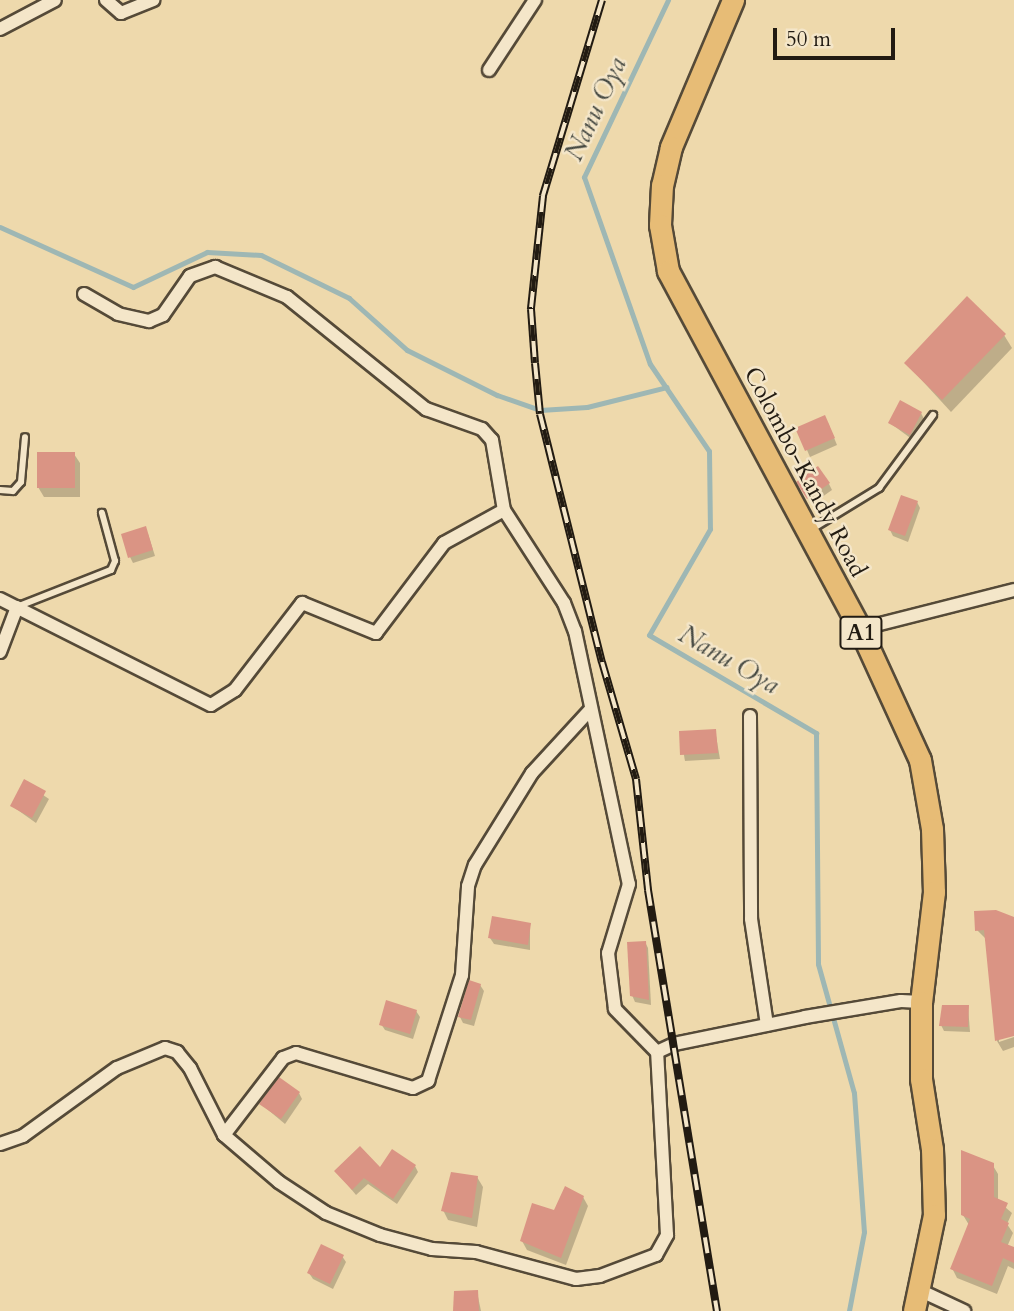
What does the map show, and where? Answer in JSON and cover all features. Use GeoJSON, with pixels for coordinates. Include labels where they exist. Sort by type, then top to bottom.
{"type":"FeatureCollection","features":[{"type":"Feature","properties":{"kind":"highway","name":"Colombo-Kandy Road"},"geometry":{"type":"LineString","coordinates":[[733,0],[671,147],[662,185],[660,225],[668,271],[860,629],[920,760],[932,829],[934,892],[921,1002],[921,1079],[932,1149],[934,1215],[914,1311]]}},
{"type":"Feature","properties":{"kind":"street"},"geometry":{"type":"LineString","coordinates":[[0,29],[55,0]]}},
{"type":"Feature","properties":{"kind":"street"},"geometry":{"type":"LineString","coordinates":[[106,0],[121,13],[153,0]]}},
{"type":"Feature","properties":{"kind":"street"},"geometry":{"type":"LineString","coordinates":[[489,70],[534,0]]}},
{"type":"Feature","properties":{"kind":"street"},"geometry":{"type":"LineString","coordinates":[[0,1143],[23,1136],[117,1068],[165,1048],[177,1052],[190,1068],[224,1135],[279,1182],[326,1213],[380,1235],[432,1249],[476,1252],[576,1279],[600,1276],[656,1255],[667,1235],[657,1052],[615,1009],[608,953],[629,884],[575,631],[564,603],[504,510],[492,440],[482,429],[426,409],[287,297],[215,267],[190,276],[163,316],[149,321],[118,314],[85,295]]}},
{"type":"Feature","properties":{"kind":"street"},"geometry":{"type":"LineString","coordinates":[[0,599],[211,705],[235,690],[302,603],[376,634],[444,542],[504,510]]}},
{"type":"Feature","properties":{"kind":"street"},"geometry":{"type":"LineString","coordinates":[[860,629],[1014,590]]}},
{"type":"Feature","properties":{"kind":"street"},"geometry":{"type":"LineString","coordinates":[[0,652],[17,607]]}},
{"type":"Feature","properties":{"kind":"street"},"geometry":{"type":"LineString","coordinates":[[224,1135],[283,1058],[296,1053],[413,1088],[428,1082],[462,975],[468,886],[475,865],[532,773],[590,710]]}},
{"type":"Feature","properties":{"kind":"street"},"geometry":{"type":"LineString","coordinates":[[750,716],[751,919],[767,1025]]}},
{"type":"Feature","properties":{"kind":"street"},"geometry":{"type":"LineString","coordinates":[[657,1052],[805,1017],[921,1002]]}},
{"type":"Feature","properties":{"kind":"street"},"geometry":{"type":"LineString","coordinates":[[919,1290],[964,1311]]}},
{"type":"Feature","properties":{"kind":"lane"},"geometry":{"type":"LineString","coordinates":[[807,532],[879,488],[933,415]]}},
{"type":"Feature","properties":{"kind":"lane"},"geometry":{"type":"LineString","coordinates":[[0,490],[13,491],[21,482],[25,437]]}},
{"type":"Feature","properties":{"kind":"lane"},"geometry":{"type":"LineString","coordinates":[[17,607],[111,570],[115,561],[102,513]]}},
{"type":"Feature","properties":{"kind":"building"},"geometry":{"type":"Polygon","coordinates":[[[967,296],[1006,334],[942,400],[904,363],[967,296]]]}},
{"type":"Feature","properties":{"kind":"building"},"geometry":{"type":"Polygon","coordinates":[[[900,400],[922,412],[910,435],[888,423],[900,400]]]}},
{"type":"Feature","properties":{"kind":"building"},"geometry":{"type":"Polygon","coordinates":[[[825,415],[835,438],[805,451],[795,428],[825,415]]]}},
{"type":"Feature","properties":{"kind":"building"},"geometry":{"type":"Polygon","coordinates":[[[37,452],[75,452],[75,488],[37,488],[37,452]]]}},
{"type":"Feature","properties":{"kind":"building"},"geometry":{"type":"Polygon","coordinates":[[[818,466],[830,483],[807,499],[796,482],[818,466]]]}},
{"type":"Feature","properties":{"kind":"building"},"geometry":{"type":"Polygon","coordinates":[[[901,495],[918,501],[905,536],[888,530],[901,495]]]}},
{"type":"Feature","properties":{"kind":"building"},"geometry":{"type":"Polygon","coordinates":[[[146,526],[153,550],[128,558],[121,534],[146,526]]]}},
{"type":"Feature","properties":{"kind":"building"},"geometry":{"type":"Polygon","coordinates":[[[716,729],[718,753],[680,755],[679,731],[716,729]]]}},
{"type":"Feature","properties":{"kind":"building"},"geometry":{"type":"Polygon","coordinates":[[[24,779],[46,791],[32,818],[10,806],[24,779]]]}},
{"type":"Feature","properties":{"kind":"building"},"geometry":{"type":"Polygon","coordinates":[[[996,910],[1014,917],[1014,1036],[995,1041],[984,930],[975,931],[974,911],[996,910]]]}},
{"type":"Feature","properties":{"kind":"building"},"geometry":{"type":"Polygon","coordinates":[[[492,916],[531,923],[528,945],[488,938],[492,916]]]}},
{"type":"Feature","properties":{"kind":"building"},"geometry":{"type":"Polygon","coordinates":[[[646,941],[649,1000],[630,996],[627,942],[646,941]]]}},
{"type":"Feature","properties":{"kind":"building"},"geometry":{"type":"Polygon","coordinates":[[[469,980],[481,984],[471,1020],[458,1017],[469,980]]]}},
{"type":"Feature","properties":{"kind":"building"},"geometry":{"type":"Polygon","coordinates":[[[386,1000],[417,1010],[410,1034],[379,1025],[386,1000]]]}},
{"type":"Feature","properties":{"kind":"building"},"geometry":{"type":"Polygon","coordinates":[[[942,1005],[969,1005],[968,1027],[939,1026],[942,1005]]]}},
{"type":"Feature","properties":{"kind":"building"},"geometry":{"type":"Polygon","coordinates":[[[279,1077],[300,1092],[281,1119],[259,1104],[279,1077]]]}},
{"type":"Feature","properties":{"kind":"building"},"geometry":{"type":"Polygon","coordinates":[[[360,1146],[380,1167],[392,1149],[416,1165],[393,1199],[364,1178],[352,1190],[334,1171],[360,1146]]]}},
{"type":"Feature","properties":{"kind":"building"},"geometry":{"type":"Polygon","coordinates":[[[961,1150],[994,1163],[994,1197],[1008,1203],[1001,1219],[1009,1223],[1001,1242],[1014,1247],[1014,1263],[1003,1258],[992,1286],[950,1269],[970,1219],[961,1215],[961,1150]]]}},
{"type":"Feature","properties":{"kind":"building"},"geometry":{"type":"Polygon","coordinates":[[[451,1172],[478,1176],[472,1218],[441,1211],[451,1172]]]}},
{"type":"Feature","properties":{"kind":"building"},"geometry":{"type":"Polygon","coordinates":[[[565,1186],[584,1196],[561,1258],[520,1241],[532,1203],[554,1210],[565,1186]]]}},
{"type":"Feature","properties":{"kind":"building"},"geometry":{"type":"Polygon","coordinates":[[[321,1244],[344,1255],[330,1284],[307,1273],[321,1244]]]}},
{"type":"Feature","properties":{"kind":"building"},"geometry":{"type":"Polygon","coordinates":[[[478,1290],[479,1311],[453,1311],[454,1291],[478,1290]]]}},
{"type":"Feature","properties":{"kind":"waterway","name":"Nanu Oya"},"geometry":{"type":"LineString","coordinates":[[668,0],[584,177],[650,364],[709,451],[710,529],[649,635],[816,733],[818,964],[854,1093],[864,1232],[849,1311]]}},
{"type":"Feature","properties":{"kind":"waterway"},"geometry":{"type":"LineString","coordinates":[[0,227],[133,287],[207,252],[261,255],[349,298],[407,350],[497,395],[540,410],[587,407],[667,387]]}},
{"type":"Feature","properties":{"kind":"railway"},"geometry":{"type":"LineString","coordinates":[[602,0],[543,196],[531,309],[535,363],[540,414],[602,662],[636,779],[648,890],[717,1311]]}}]}
